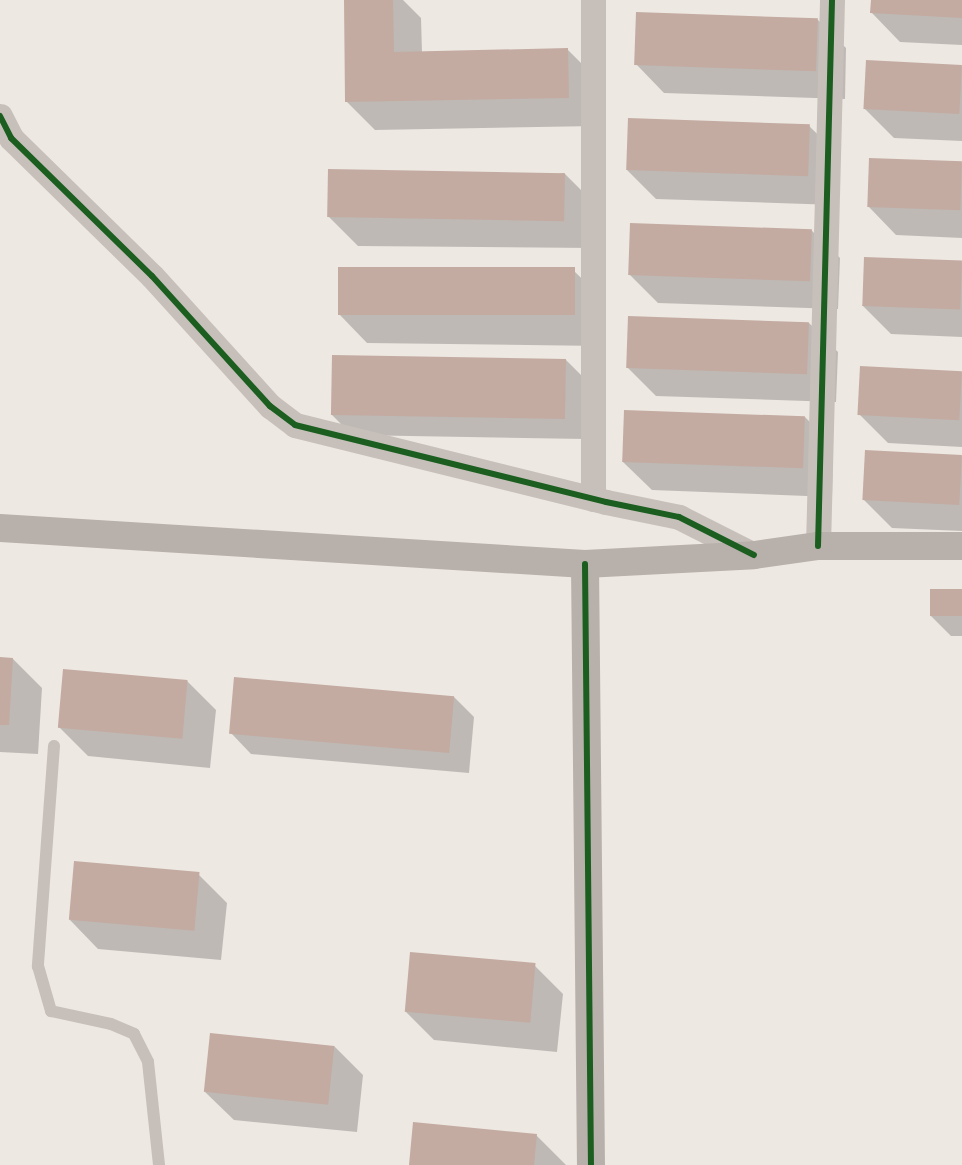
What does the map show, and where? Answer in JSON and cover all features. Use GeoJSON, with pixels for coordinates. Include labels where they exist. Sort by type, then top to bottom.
{"type":"FeatureCollection","features":[{"type":"Feature","properties":{"kind":"main road"},"geometry":{"type":"LineString","coordinates":[[0,528],[585,564],[754,555],[818,546],[962,546]]}},
{"type":"Feature","properties":{"kind":"main road"},"geometry":{"type":"LineString","coordinates":[[585,564],[591,1165]]}},
{"type":"Feature","properties":{"kind":"street"},"geometry":{"type":"LineString","coordinates":[[593,0],[593,499]]}},
{"type":"Feature","properties":{"kind":"street"},"geometry":{"type":"LineString","coordinates":[[818,546],[832,0]]}},
{"type":"Feature","properties":{"kind":"street"},"geometry":{"type":"LineString","coordinates":[[0,116],[5,138],[152,276],[270,406],[295,425],[593,499],[679,517],[754,555]]}},
{"type":"Feature","properties":{"kind":"lane"},"geometry":{"type":"LineString","coordinates":[[54,746],[38,966],[51,1011],[111,1024],[134,1034],[148,1062],[159,1165]]}},
{"type":"Feature","properties":{"kind":"building"},"geometry":{"type":"Polygon","coordinates":[[[344,0],[393,0],[394,52],[568,48],[569,98],[345,102],[344,0]]]}},
{"type":"Feature","properties":{"kind":"building"},"geometry":{"type":"Polygon","coordinates":[[[871,0],[962,0],[962,18],[870,13],[871,0]]]}},
{"type":"Feature","properties":{"kind":"building"},"geometry":{"type":"Polygon","coordinates":[[[636,12],[818,18],[816,71],[634,65],[636,12]]]}},
{"type":"Feature","properties":{"kind":"building"},"geometry":{"type":"Polygon","coordinates":[[[866,60],[962,65],[959,114],[863,109],[866,60]]]}},
{"type":"Feature","properties":{"kind":"building"},"geometry":{"type":"Polygon","coordinates":[[[628,118],[810,124],[808,176],[626,170],[628,118]]]}},
{"type":"Feature","properties":{"kind":"building"},"geometry":{"type":"Polygon","coordinates":[[[869,158],[962,161],[960,210],[867,207],[869,158]]]}},
{"type":"Feature","properties":{"kind":"building"},"geometry":{"type":"Polygon","coordinates":[[[328,169],[565,173],[564,221],[327,217],[328,169]]]}},
{"type":"Feature","properties":{"kind":"building"},"geometry":{"type":"Polygon","coordinates":[[[630,223],[812,229],[810,281],[628,275],[630,223]]]}},
{"type":"Feature","properties":{"kind":"building"},"geometry":{"type":"Polygon","coordinates":[[[864,257],[962,260],[960,309],[862,306],[864,257]]]}},
{"type":"Feature","properties":{"kind":"building"},"geometry":{"type":"Polygon","coordinates":[[[338,267],[575,267],[575,315],[338,315],[338,267]]]}},
{"type":"Feature","properties":{"kind":"building"},"geometry":{"type":"Polygon","coordinates":[[[628,316],[809,322],[807,374],[626,368],[628,316]]]}},
{"type":"Feature","properties":{"kind":"building"},"geometry":{"type":"Polygon","coordinates":[[[332,355],[566,359],[565,419],[331,415],[332,355]]]}},
{"type":"Feature","properties":{"kind":"building"},"geometry":{"type":"Polygon","coordinates":[[[860,366],[962,371],[959,420],[857,415],[860,366]]]}},
{"type":"Feature","properties":{"kind":"building"},"geometry":{"type":"Polygon","coordinates":[[[624,410],[805,416],[803,468],[622,462],[624,410]]]}},
{"type":"Feature","properties":{"kind":"building"},"geometry":{"type":"Polygon","coordinates":[[[865,450],[962,455],[959,505],[862,500],[865,450]]]}},
{"type":"Feature","properties":{"kind":"building"},"geometry":{"type":"Polygon","coordinates":[[[930,589],[962,589],[962,616],[930,616],[930,589]]]}},
{"type":"Feature","properties":{"kind":"building"},"geometry":{"type":"Polygon","coordinates":[[[0,657],[13,658],[9,725],[0,725],[0,657]]]}},
{"type":"Feature","properties":{"kind":"building"},"geometry":{"type":"Polygon","coordinates":[[[63,669],[188,680],[182,739],[58,728],[63,669]]]}},
{"type":"Feature","properties":{"kind":"building"},"geometry":{"type":"Polygon","coordinates":[[[234,677],[454,696],[449,753],[229,734],[234,677]]]}},
{"type":"Feature","properties":{"kind":"building"},"geometry":{"type":"Polygon","coordinates":[[[74,861],[200,872],[194,931],[69,920],[74,861]]]}},
{"type":"Feature","properties":{"kind":"building"},"geometry":{"type":"Polygon","coordinates":[[[410,952],[536,963],[530,1023],[405,1012],[410,952]]]}},
{"type":"Feature","properties":{"kind":"building"},"geometry":{"type":"Polygon","coordinates":[[[210,1033],[334,1046],[328,1105],[204,1092],[210,1033]]]}},
{"type":"Feature","properties":{"kind":"building"},"geometry":{"type":"Polygon","coordinates":[[[413,1122],[537,1134],[534,1165],[409,1165],[413,1122]]]}},
{"type":"Feature","properties":{"kind":"cycle path"},"geometry":{"type":"LineString","coordinates":[[818,546],[832,0]]}},
{"type":"Feature","properties":{"kind":"cycle path"},"geometry":{"type":"LineString","coordinates":[[0,116],[11,138],[152,276],[270,406],[295,425],[606,502],[679,517],[754,555]]}},
{"type":"Feature","properties":{"kind":"cycle path"},"geometry":{"type":"LineString","coordinates":[[585,564],[591,1165]]}}]}
